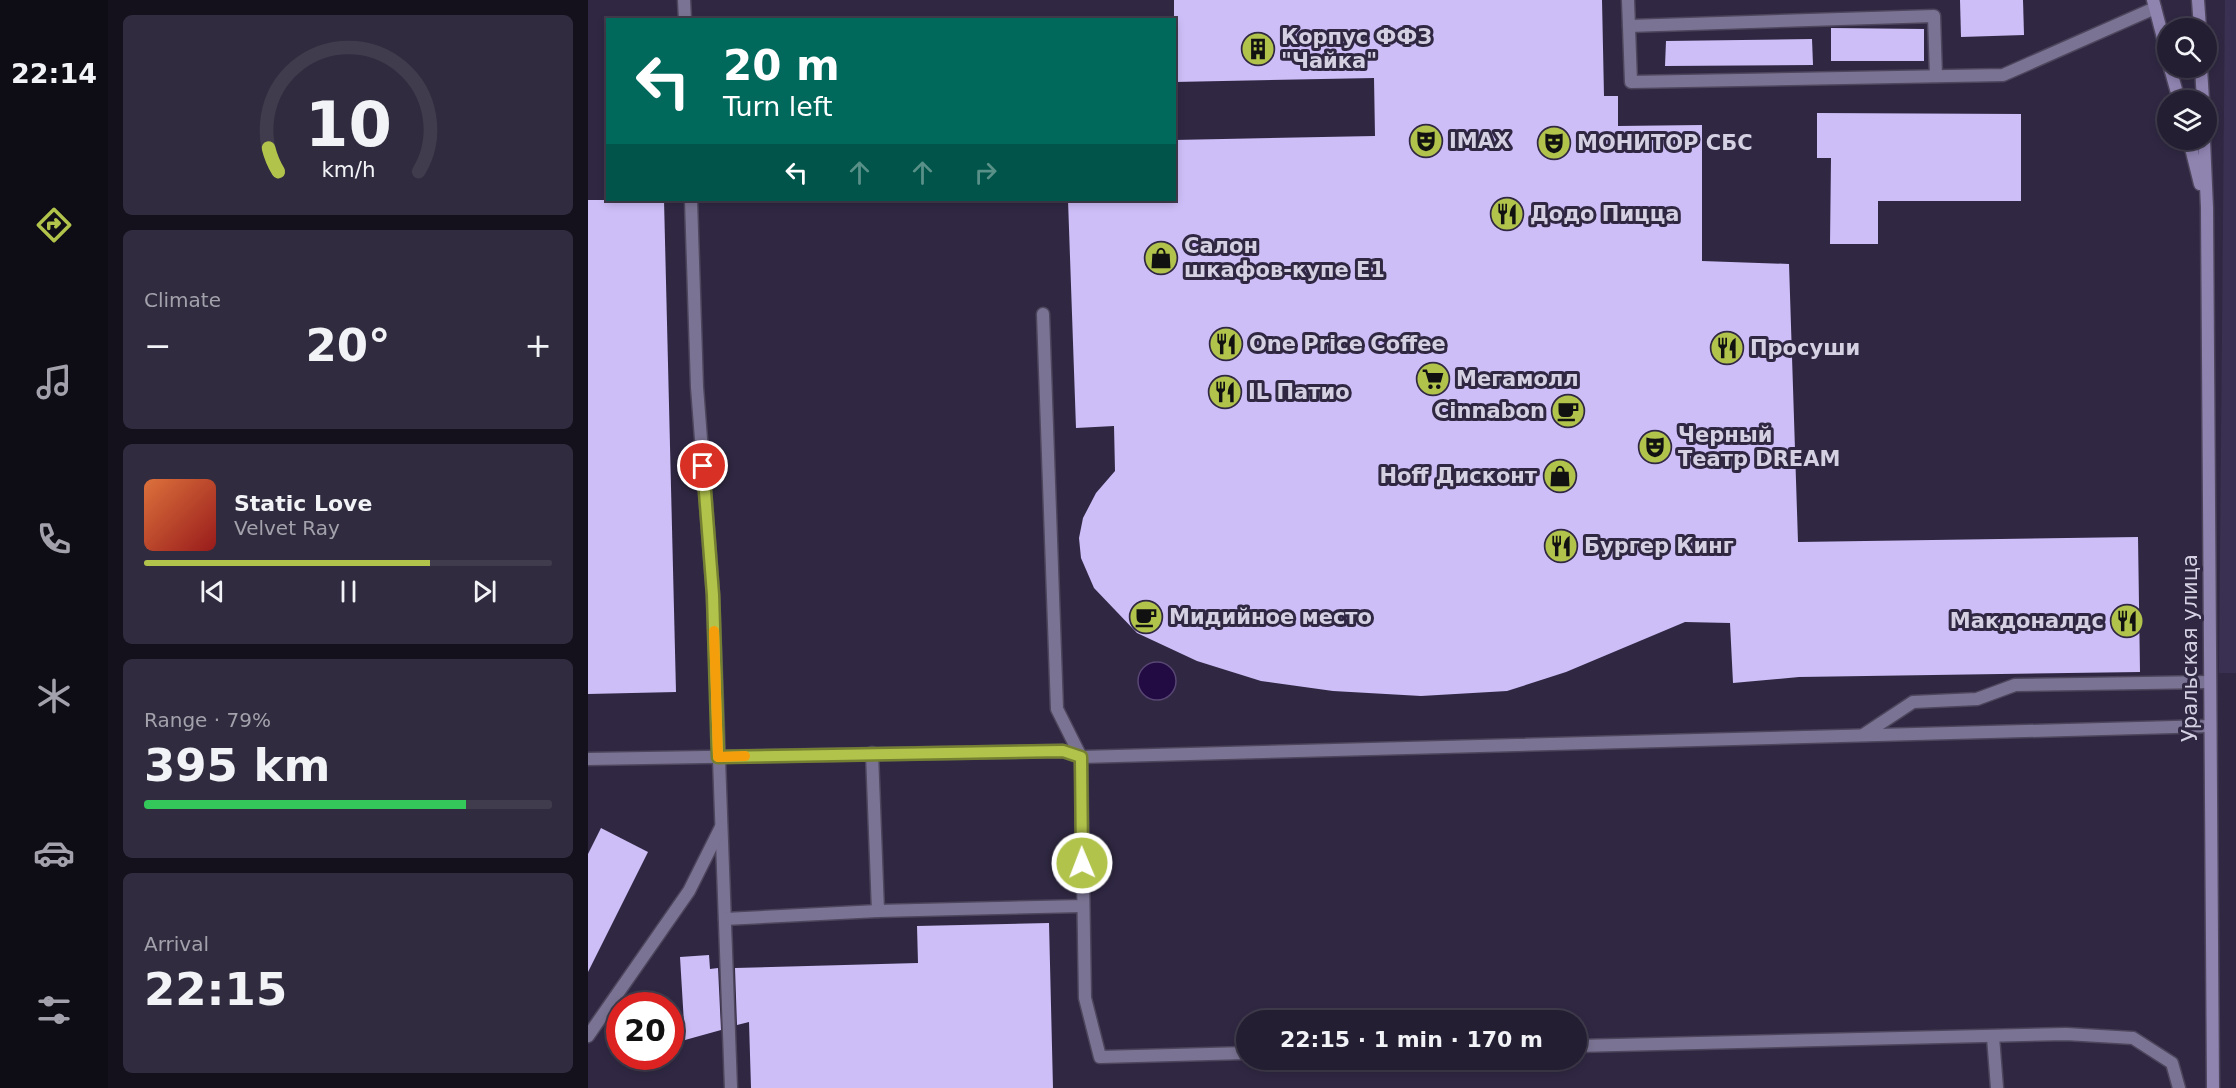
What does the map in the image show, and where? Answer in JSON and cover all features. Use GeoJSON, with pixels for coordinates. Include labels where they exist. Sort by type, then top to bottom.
{"type":"FeatureCollection","features":[{"type":"Feature","properties":{"kind":"main road"},"geometry":{"type":"LineString","coordinates":[[2199,0],[2200,18]]}},
{"type":"Feature","properties":{"kind":"main road","name":"Уральская улица"},"geometry":{"type":"LineString","coordinates":[[2192,150],[2207,208]]}},
{"type":"Feature","properties":{"kind":"main road","name":"Уральская улица"},"geometry":{"type":"LineString","coordinates":[[2204,150],[2207,208],[2213,1088]]}},
{"type":"Feature","properties":{"kind":"lane"},"geometry":{"type":"LineString","coordinates":[[684,0],[685,18]]}},
{"type":"Feature","properties":{"kind":"lane"},"geometry":{"type":"LineString","coordinates":[[1628,0],[1632,82],[2003,75],[2154,4]]}},
{"type":"Feature","properties":{"kind":"lane"},"geometry":{"type":"LineString","coordinates":[[1629,26],[1934,16],[1936,76]]}},
{"type":"Feature","properties":{"kind":"lane"},"geometry":{"type":"LineString","coordinates":[[691,201],[697,387],[713,595],[731,1088]]}},
{"type":"Feature","properties":{"kind":"lane"},"geometry":{"type":"LineString","coordinates":[[1043,314],[1057,709],[1081,757],[1085,998],[1100,1057],[1236,1053]]}},
{"type":"Feature","properties":{"kind":"lane"},"geometry":{"type":"LineString","coordinates":[[1862,735],[1913,702],[1977,699],[2015,685],[2209,682]]}},
{"type":"Feature","properties":{"kind":"lane"},"geometry":{"type":"LineString","coordinates":[[588,759],[1063,751],[1081,757],[2210,726]]}},
{"type":"Feature","properties":{"kind":"lane"},"geometry":{"type":"LineString","coordinates":[[872,753],[878,911]]}},
{"type":"Feature","properties":{"kind":"lane"},"geometry":{"type":"LineString","coordinates":[[588,1036],[689,891],[721,826]]}},
{"type":"Feature","properties":{"kind":"lane"},"geometry":{"type":"LineString","coordinates":[[725,919],[878,911],[1082,906]]}},
{"type":"Feature","properties":{"kind":"lane"},"geometry":{"type":"LineString","coordinates":[[1587,1046],[2066,1034],[2133,1038],[2172,1063],[2179,1088]]}},
{"type":"Feature","properties":{"kind":"lane"},"geometry":{"type":"LineString","coordinates":[[1993,1037],[1997,1088]]}},
{"type":"Feature","properties":{"kind":"shaded area"},"geometry":{"type":"Polygon","coordinates":[[[2225,0],[2236,0],[2236,673],[2219,673],[2225,0]]]}},
{"type":"Feature","properties":{"kind":"shaded area"},"geometry":{"type":"Polygon","coordinates":[[[1157,662],[1170,668],[1176,681],[1170,694],[1157,700],[1144,694],[1138,681],[1144,668],[1157,662]]]}},
{"type":"Feature","properties":{"kind":"building","name":"Мегамолл"},"geometry":{"type":"Polygon","coordinates":[[[1174,0],[1602,0],[1604,96],[1618,96],[1618,126],[1702,125],[1702,261],[1789,264],[1798,542],[2138,537],[2140,672],[1799,677],[1733,683],[1730,623],[1685,622],[1566,672],[1507,691],[1421,696],[1333,691],[1261,681],[1197,661],[1137,633],[1094,588],[1081,558],[1079,538],[1083,518],[1096,493],[1115,471],[1114,426],[1076,428],[1068,201],[1176,201],[1176,140],[1375,136],[1374,78],[1176,82],[1176,18],[1174,18],[1174,0]]]}},
{"type":"Feature","properties":{"kind":"building"},"geometry":{"type":"Polygon","coordinates":[[[1960,0],[2023,0],[2024,35],[1961,37],[1960,0]]]}},
{"type":"Feature","properties":{"kind":"building"},"geometry":{"type":"Polygon","coordinates":[[[1831,28],[1924,29],[1924,61],[1831,61],[1831,28]]]}},
{"type":"Feature","properties":{"kind":"building"},"geometry":{"type":"Polygon","coordinates":[[[1812,39],[1813,65],[1665,66],[1666,41],[1812,39]]]}},
{"type":"Feature","properties":{"kind":"building"},"geometry":{"type":"Polygon","coordinates":[[[1817,113],[2021,114],[2021,201],[1878,201],[1878,244],[1830,244],[1831,158],[1817,158],[1817,113]]]}},
{"type":"Feature","properties":{"kind":"building"},"geometry":{"type":"Polygon","coordinates":[[[588,200],[664,201],[676,692],[588,694],[588,200]]]}},
{"type":"Feature","properties":{"kind":"building"},"geometry":{"type":"Polygon","coordinates":[[[601,828],[648,852],[588,972],[588,854],[601,828]]]}},
{"type":"Feature","properties":{"kind":"building"},"geometry":{"type":"Polygon","coordinates":[[[1049,923],[1053,1088],[751,1088],[749,1022],[737,1025],[735,968],[918,963],[917,926],[1049,923]]]}},
{"type":"Feature","properties":{"kind":"building"},"geometry":{"type":"Polygon","coordinates":[[[709,955],[710,969],[718,968],[721,1030],[685,1040],[684,992],[682,992],[680,957],[709,955]]]}},
{"type":"Feature","properties":{"kind":"slow traffic"},"geometry":{"type":"LineString","coordinates":[[714,631],[718,757],[745,756]]}},
{"type":"Feature","properties":{"kind":"place","name":"Корпус ФФЗ \"Чайка\""},"geometry":{"type":"Point","coordinates":[1258,49]}},
{"type":"Feature","properties":{"kind":"place","name":"IMAX"},"geometry":{"type":"Point","coordinates":[1426,141]}},
{"type":"Feature","properties":{"kind":"place","name":"МОНИТОР СБС"},"geometry":{"type":"Point","coordinates":[1554,143]}},
{"type":"Feature","properties":{"kind":"place","name":"Додо Пицца"},"geometry":{"type":"Point","coordinates":[1507,214]}},
{"type":"Feature","properties":{"kind":"place","name":"Салон шкафов-купе Е1"},"geometry":{"type":"Point","coordinates":[1161,258]}},
{"type":"Feature","properties":{"kind":"place","name":"One Price Coffee"},"geometry":{"type":"Point","coordinates":[1226,344]}},
{"type":"Feature","properties":{"kind":"place","name":"Просуши"},"geometry":{"type":"Point","coordinates":[1727,348]}},
{"type":"Feature","properties":{"kind":"place","name":"Мегамолл"},"geometry":{"type":"Point","coordinates":[1433,379]}},
{"type":"Feature","properties":{"kind":"place","name":"IL Патио"},"geometry":{"type":"Point","coordinates":[1225,392]}},
{"type":"Feature","properties":{"kind":"place","name":"Cinnabon"},"geometry":{"type":"Point","coordinates":[1568,411]}},
{"type":"Feature","properties":{"kind":"place","name":"Черный Театр DREAM"},"geometry":{"type":"Point","coordinates":[1655,447]}},
{"type":"Feature","properties":{"kind":"place","name":"Hoff Дисконт"},"geometry":{"type":"Point","coordinates":[1560,476]}},
{"type":"Feature","properties":{"kind":"place","name":"Бургер Кинг"},"geometry":{"type":"Point","coordinates":[1561,546]}},
{"type":"Feature","properties":{"kind":"place","name":"Мидийное место"},"geometry":{"type":"Point","coordinates":[1146,617]}},
{"type":"Feature","properties":{"kind":"place","name":"Макдоналдс"},"geometry":{"type":"Point","coordinates":[2127,621]}},
{"type":"Feature","properties":{"kind":"route"},"geometry":{"type":"LineString","coordinates":[[703,466],[713,595],[718,757],[1063,751],[1081,757],[1082,863]]}}]}
